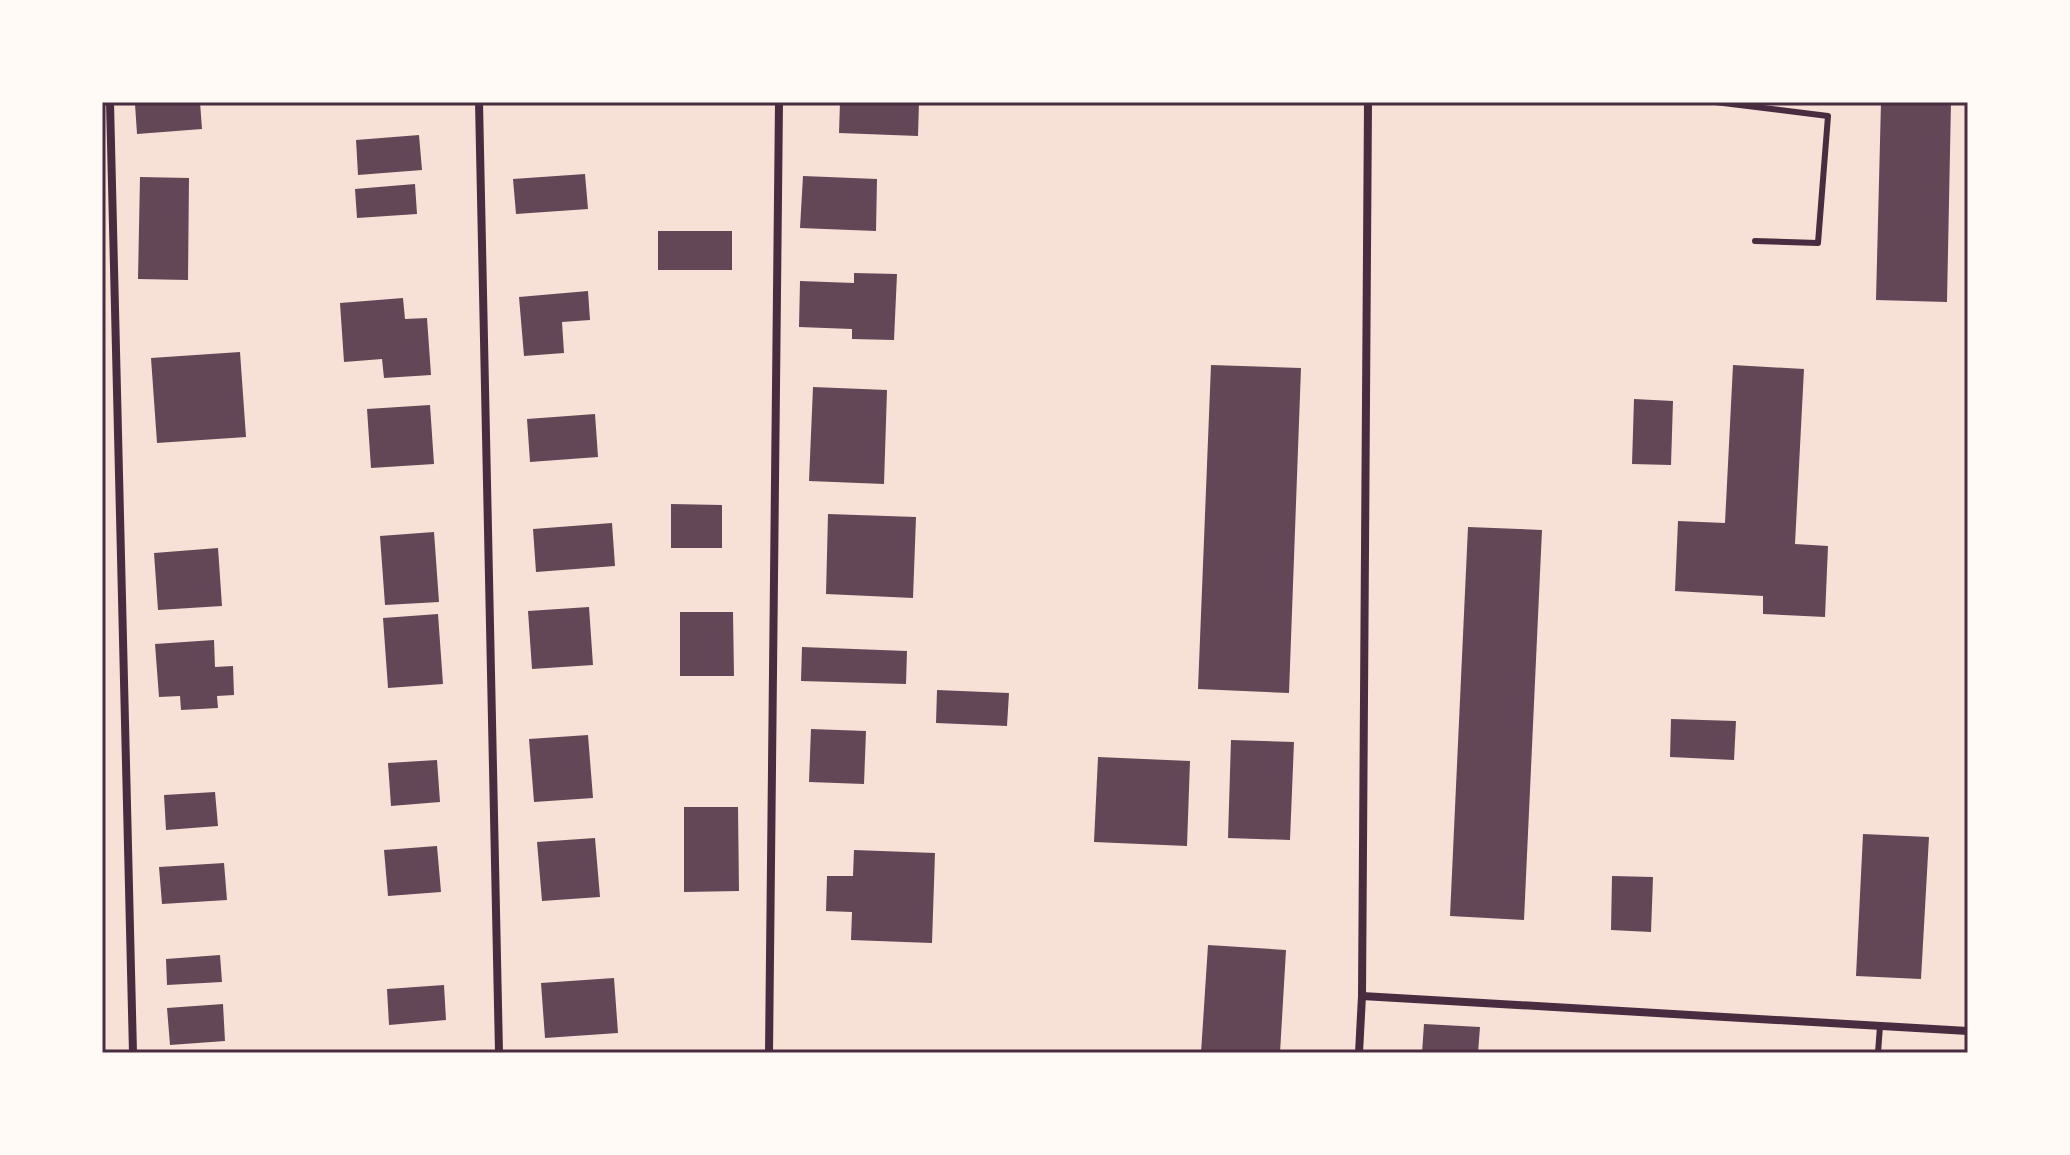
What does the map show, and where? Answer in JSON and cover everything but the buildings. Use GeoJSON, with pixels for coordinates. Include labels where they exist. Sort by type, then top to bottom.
{"type":"FeatureCollection","features":[{"type":"Feature","properties":{"kind":"street"},"geometry":{"type":"LineString","coordinates":[[110,102],[133,1053]]}},
{"type":"Feature","properties":{"kind":"street"},"geometry":{"type":"LineString","coordinates":[[479,102],[499,1053]]}},
{"type":"Feature","properties":{"kind":"street"},"geometry":{"type":"LineString","coordinates":[[769,1053],[779,102]]}},
{"type":"Feature","properties":{"kind":"street"},"geometry":{"type":"LineString","coordinates":[[1359,1053],[1362,996],[1368,102]]}},
{"type":"Feature","properties":{"kind":"street"},"geometry":{"type":"LineString","coordinates":[[1362,996],[1968,1031]]}},
{"type":"Feature","properties":{"kind":"lane"},"geometry":{"type":"LineString","coordinates":[[1715,102],[1828,116],[1818,243],[1755,241]]}},
{"type":"Feature","properties":{"kind":"lane"},"geometry":{"type":"LineString","coordinates":[[1878,1053],[1880,1026]]}}]}
